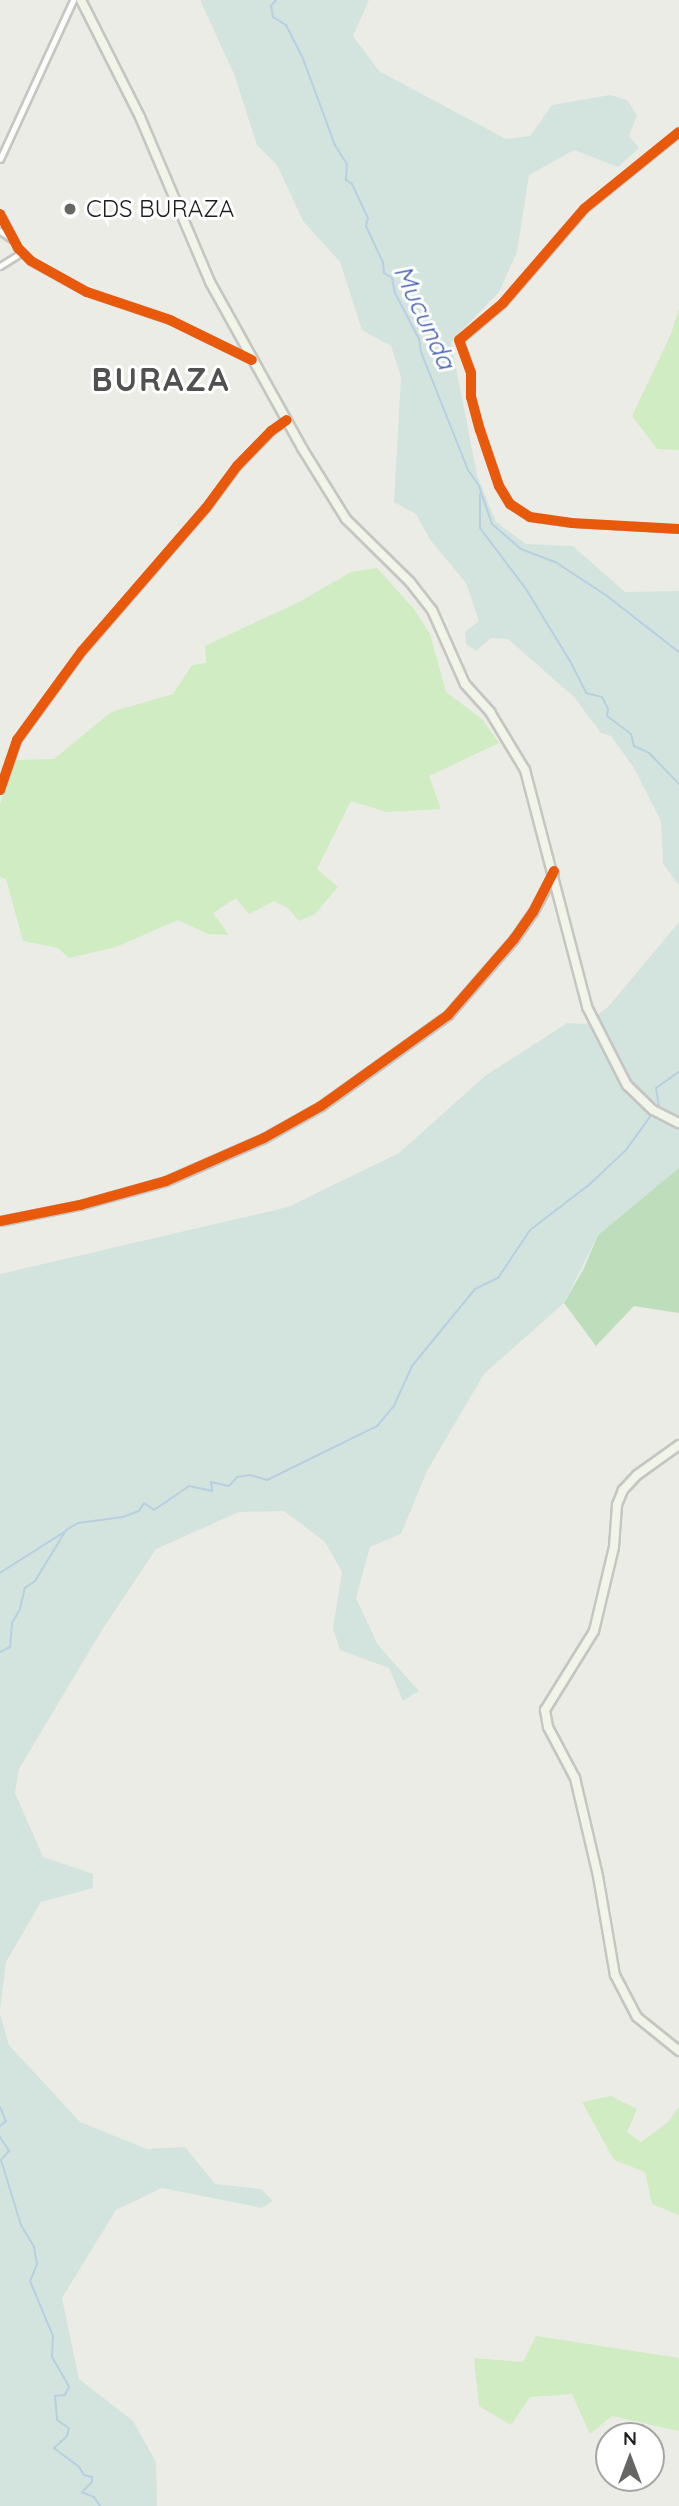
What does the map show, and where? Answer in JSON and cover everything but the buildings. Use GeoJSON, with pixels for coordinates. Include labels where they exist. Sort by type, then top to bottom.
{"type":"FeatureCollection","features":[{"type":"Feature","properties":{"kind":"main road"},"geometry":{"type":"LineString","coordinates":[[81,0],[140,117],[195,250],[252,360],[346,519],[410,582],[432,610],[464,684],[484,703],[513,746],[530,780],[584,999],[623,1080],[637,1098],[655,1112],[679,1123]]}},
{"type":"Feature","properties":{"kind":"main road"},"geometry":{"type":"LineString","coordinates":[[679,1445],[636,1475],[623,1490],[617,1505],[614,1547],[594,1631],[545,1710],[548,1727],[575,1778],[598,1876],[615,1975],[637,2017],[679,2051]]}},
{"type":"Feature","properties":{"kind":"street"},"geometry":{"type":"LineString","coordinates":[[0,159],[73,0]]}},
{"type":"Feature","properties":{"kind":"street"},"geometry":{"type":"LineString","coordinates":[[679,132],[584,209],[503,303],[459,340],[471,373],[471,397],[480,429],[499,486],[510,504],[530,516],[572,523],[679,528]]}},
{"type":"Feature","properties":{"kind":"street"},"geometry":{"type":"LineString","coordinates":[[0,214],[21,253],[87,292],[170,320],[252,360]]}},
{"type":"Feature","properties":{"kind":"street"},"geometry":{"type":"LineString","coordinates":[[0,231],[14,241]]}},
{"type":"Feature","properties":{"kind":"street"},"geometry":{"type":"LineString","coordinates":[[0,267],[21,253]]}},
{"type":"Feature","properties":{"kind":"street"},"geometry":{"type":"LineString","coordinates":[[0,790],[17,740],[82,651],[206,508],[248,454],[287,420]]}},
{"type":"Feature","properties":{"kind":"street"},"geometry":{"type":"LineString","coordinates":[[0,1221],[80,1205],[166,1181],[208,1165],[321,1106],[448,1016],[533,912],[554,872]]}},
{"type":"Feature","properties":{"kind":"green space"},"geometry":{"type":"Polygon","coordinates":[[[679,309],[679,450],[657,449],[632,416],[671,334],[679,309]]]}},
{"type":"Feature","properties":{"kind":"green space"},"geometry":{"type":"Polygon","coordinates":[[[377,568],[414,609],[430,634],[446,692],[482,719],[499,743],[429,776],[441,809],[387,812],[351,801],[317,869],[338,887],[315,914],[299,921],[288,908],[274,901],[249,914],[236,898],[213,913],[229,935],[208,934],[178,920],[116,947],[69,958],[58,948],[23,941],[6,879],[0,877],[0,804],[14,760],[54,759],[111,712],[173,694],[192,665],[206,663],[205,646],[301,601],[351,572],[377,568]]]}},
{"type":"Feature","properties":{"kind":"green space"},"geometry":{"type":"Polygon","coordinates":[[[679,1167],[679,1313],[634,1306],[596,1346],[564,1303],[584,1268],[598,1235],[679,1167]]]}},
{"type":"Feature","properties":{"kind":"green space"},"geometry":{"type":"Polygon","coordinates":[[[611,2096],[637,2109],[627,2132],[641,2142],[667,2123],[679,2107],[679,2215],[652,2204],[645,2172],[614,2160],[582,2102],[611,2096]]]}},
{"type":"Feature","properties":{"kind":"green space"},"geometry":{"type":"Polygon","coordinates":[[[536,2336],[679,2358],[679,2431],[665,2428],[665,2422],[639,2422],[612,2416],[605,2422],[595,2422],[595,2430],[590,2434],[572,2394],[530,2397],[511,2425],[479,2406],[474,2358],[523,2362],[536,2336]]]}},
{"type":"Feature","properties":{"kind":"shaded area"},"geometry":{"type":"Polygon","coordinates":[[[200,0],[369,0],[353,36],[379,71],[506,139],[530,136],[552,105],[610,95],[627,100],[637,115],[629,136],[639,148],[618,167],[574,150],[529,175],[517,252],[499,292],[451,342],[477,475],[496,522],[526,544],[573,546],[625,592],[679,591],[679,885],[663,864],[661,821],[634,768],[611,736],[601,733],[574,697],[508,639],[491,638],[476,651],[466,644],[465,632],[479,621],[466,583],[431,541],[416,514],[394,502],[401,377],[391,346],[362,330],[340,262],[303,221],[277,165],[257,145],[234,74],[200,0]]]}},
{"type":"Feature","properties":{"kind":"shaded area"},"geometry":{"type":"Polygon","coordinates":[[[679,922],[679,1168],[598,1235],[564,1303],[484,1374],[427,1471],[401,1534],[370,1547],[356,1598],[378,1645],[419,1691],[403,1701],[389,1668],[340,1650],[333,1628],[342,1572],[325,1542],[284,1511],[239,1512],[156,1549],[102,1630],[19,1769],[15,1793],[43,1857],[93,1874],[93,1888],[41,1902],[6,1962],[0,2010],[0,1274],[288,1207],[399,1153],[485,1076],[567,1023],[585,1024],[608,1007],[679,922]]]}},
{"type":"Feature","properties":{"kind":"shaded area"},"geometry":{"type":"Polygon","coordinates":[[[0,2014],[9,2045],[80,2122],[147,2149],[185,2147],[215,2184],[261,2189],[273,2201],[262,2208],[162,2188],[116,2210],[62,2298],[79,2379],[133,2421],[156,2462],[157,2506],[0,2506],[0,2014]]]}},
{"type":"Feature","properties":{"kind":"waterway","name":"Mucunda"},"geometry":{"type":"LineString","coordinates":[[276,0],[271,6],[273,17],[286,25],[302,56],[335,145],[347,164],[346,180],[352,184],[368,218],[366,226],[383,262],[384,273],[392,278],[395,293],[419,339],[421,352],[468,470],[479,486],[492,524],[521,549],[557,563],[607,596],[679,652]]}},
{"type":"Feature","properties":{"kind":"waterway"},"geometry":{"type":"LineString","coordinates":[[480,494],[480,528],[526,589],[570,661],[586,693],[602,697],[608,709],[607,716],[631,734],[634,746],[649,753],[679,784]]}},
{"type":"Feature","properties":{"kind":"waterway"},"geometry":{"type":"LineString","coordinates":[[659,1107],[656,1088],[679,1072]]}},
{"type":"Feature","properties":{"kind":"waterway"},"geometry":{"type":"LineString","coordinates":[[0,1652],[10,1647],[12,1623],[20,1609],[25,1588],[35,1581],[66,1530],[78,1523],[123,1517],[139,1511],[144,1503],[154,1510],[189,1486],[212,1491],[211,1482],[229,1486],[237,1477],[250,1475],[267,1480],[377,1426],[394,1406],[412,1366],[475,1289],[498,1278],[530,1230],[590,1184],[626,1150],[652,1114]]}},
{"type":"Feature","properties":{"kind":"waterway"},"geometry":{"type":"LineString","coordinates":[[0,1573],[64,1532]]}},
{"type":"Feature","properties":{"kind":"waterway"},"geometry":{"type":"LineString","coordinates":[[0,2107],[6,2121],[0,2126]]}},
{"type":"Feature","properties":{"kind":"waterway"},"geometry":{"type":"LineString","coordinates":[[0,2137],[9,2151],[1,2160],[21,2225],[34,2247],[37,2264],[30,2281],[53,2336],[52,2357],[69,2387],[65,2395],[55,2396],[57,2420],[69,2428],[67,2436],[54,2448],[79,2467],[84,2475],[92,2477],[92,2482],[82,2492],[94,2497],[100,2506]]}},
{"type":"Feature","properties":{"kind":"cycle path"},"geometry":{"type":"LineString","coordinates":[[679,132],[584,209],[503,303],[459,340],[471,373],[471,397],[480,430],[499,486],[510,504],[530,517],[572,523],[679,529]]}},
{"type":"Feature","properties":{"kind":"cycle path"},"geometry":{"type":"LineString","coordinates":[[0,214],[18,248],[31,261],[87,292],[170,320],[252,360]]}},
{"type":"Feature","properties":{"kind":"cycle path"},"geometry":{"type":"LineString","coordinates":[[0,790],[17,740],[82,651],[206,508],[237,466],[271,431],[287,420]]}},
{"type":"Feature","properties":{"kind":"cycle path"},"geometry":{"type":"LineString","coordinates":[[0,1221],[80,1205],[166,1181],[264,1138],[321,1106],[448,1015],[514,939],[533,912],[554,871]]}},
{"type":"Feature","properties":{"kind":"place","name":"CDS BURAZA"},"geometry":{"type":"Point","coordinates":[70,209]}},
{"type":"Feature","properties":{"kind":"district","name":"BURAZA"},"geometry":{"type":"Point","coordinates":[161,379]}}]}
